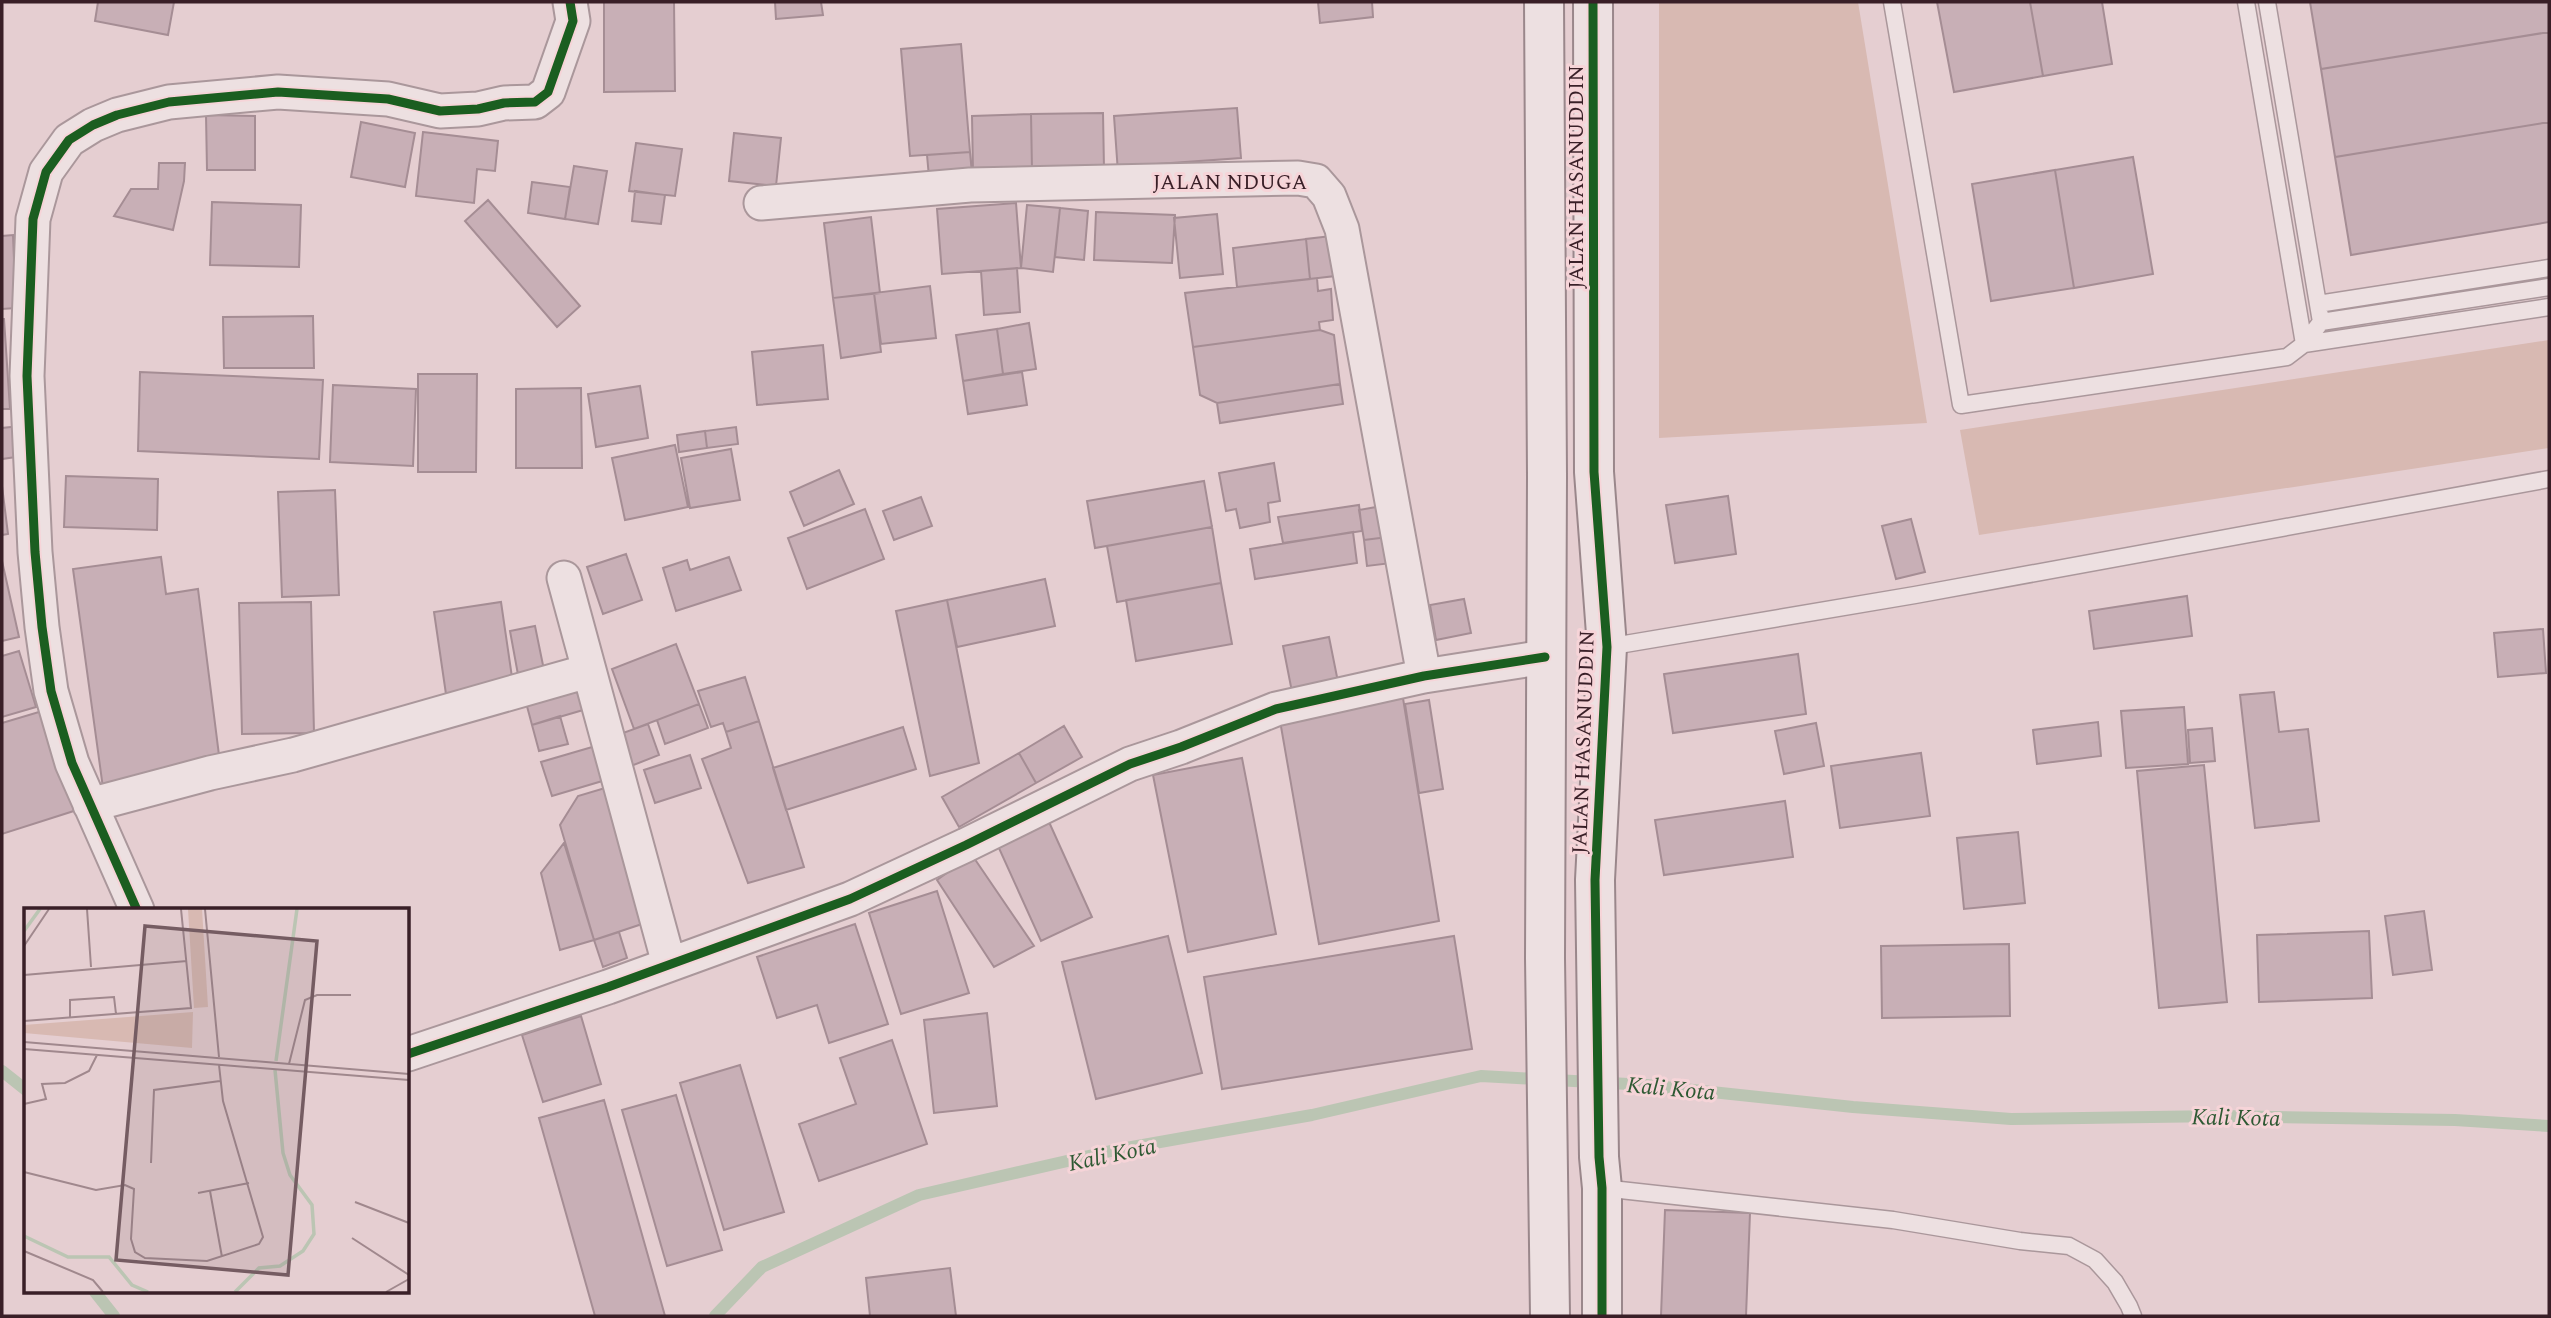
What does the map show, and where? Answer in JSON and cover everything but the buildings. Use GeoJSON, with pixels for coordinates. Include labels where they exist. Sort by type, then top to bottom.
{"type":"FeatureCollection","features":[{"type":"Feature","properties":{"kind":"street"},"geometry":{"type":"LineString","coordinates":[[136,908],[72,763],[51,691],[34,552],[27,363],[33,219],[46,172],[69,141],[93,125],[117,115],[169,102],[278,92],[388,99],[440,111],[535,102],[548,92],[573,21],[570,2]]}},
{"type":"Feature","properties":{"kind":"street","name":"JALAN HASANUDDIN"},"geometry":{"type":"LineString","coordinates":[[1544,2],[1547,463],[1545,958],[1550,1156],[1550,1316]]}},
{"type":"Feature","properties":{"kind":"street","name":"JALAN HASANUDDIN"},"geometry":{"type":"LineString","coordinates":[[1593,2],[1594,472],[1607,647],[1595,880],[1602,1316]]}},
{"type":"Feature","properties":{"kind":"street","name":"JALAN NDUGA"},"geometry":{"type":"LineString","coordinates":[[761,203],[970,185],[1298,178],[1316,181],[1329,196],[1342,229],[1424,676]]}},
{"type":"Feature","properties":{"kind":"street"},"geometry":{"type":"LineString","coordinates":[[564,578],[669,964]]}},
{"type":"Feature","properties":{"kind":"street"},"geometry":{"type":"LineString","coordinates":[[410,1053],[755,935],[850,899],[1130,764],[1276,709],[1424,676],[1545,657]]}},
{"type":"Feature","properties":{"kind":"street"},"geometry":{"type":"LineString","coordinates":[[90,805],[210,773],[293,755],[588,671]]}},
{"type":"Feature","properties":{"kind":"lane"},"geometry":{"type":"LineString","coordinates":[[1892,2],[1961,404],[2287,357],[2304,344],[2321,322],[2549,287]]}},
{"type":"Feature","properties":{"kind":"lane"},"geometry":{"type":"LineString","coordinates":[[2246,2],[2304,344]]}},
{"type":"Feature","properties":{"kind":"lane"},"geometry":{"type":"LineString","coordinates":[[2267,2],[2321,322]]}},
{"type":"Feature","properties":{"kind":"lane"},"geometry":{"type":"LineString","coordinates":[[2318,304],[2549,268]]}},
{"type":"Feature","properties":{"kind":"lane"},"geometry":{"type":"LineString","coordinates":[[2304,344],[2549,307]]}},
{"type":"Feature","properties":{"kind":"lane"},"geometry":{"type":"LineString","coordinates":[[1607,647],[2549,479]]}},
{"type":"Feature","properties":{"kind":"lane"},"geometry":{"type":"LineString","coordinates":[[1600,1173],[2020,1241],[2069,1245],[2095,1260],[2115,1282],[2133,1316]]}},
{"type":"Feature","properties":{"kind":"shaded area"},"geometry":{"type":"Polygon","coordinates":[[[1659,2],[1858,2],[1927,423],[1659,438],[1659,2]]]}},
{"type":"Feature","properties":{"kind":"shaded area"},"geometry":{"type":"Polygon","coordinates":[[[2549,340],[2549,448],[1979,535],[1960,430],[2549,340]]]}},
{"type":"Feature","properties":{"kind":"waterway","name":"Kali Kota"},"geometry":{"type":"LineString","coordinates":[[2,1071],[24,1088]]}},
{"type":"Feature","properties":{"kind":"waterway","name":"Kali Kota"},"geometry":{"type":"LineString","coordinates":[[715,1316],[762,1267],[919,1195],[1115,1150],[1312,1115],[1481,1076],[1646,1085],[1853,1107],[2011,1119],[2219,1116],[2455,1120],[2549,1126]]}},
{"type":"Feature","properties":{"kind":"waterway","name":"Kali Kota"},"geometry":{"type":"LineString","coordinates":[[97,1294],[114,1316]]}},
{"type":"Feature","properties":{"kind":"cycle path"},"geometry":{"type":"LineString","coordinates":[[136,908],[72,763],[51,691],[42,627],[35,552],[27,376],[33,219],[46,172],[69,140],[93,125],[117,115],[169,102],[278,92],[388,99],[440,111],[535,102],[548,92],[573,21],[570,2]]}},
{"type":"Feature","properties":{"kind":"cycle path"},"geometry":{"type":"LineString","coordinates":[[1593,2],[1594,472],[1607,647],[1595,880],[1602,1316]]}},
{"type":"Feature","properties":{"kind":"cycle path"},"geometry":{"type":"LineString","coordinates":[[410,1053],[608,987],[850,899],[1130,764],[1276,709],[1424,676],[1545,657]]}}]}
